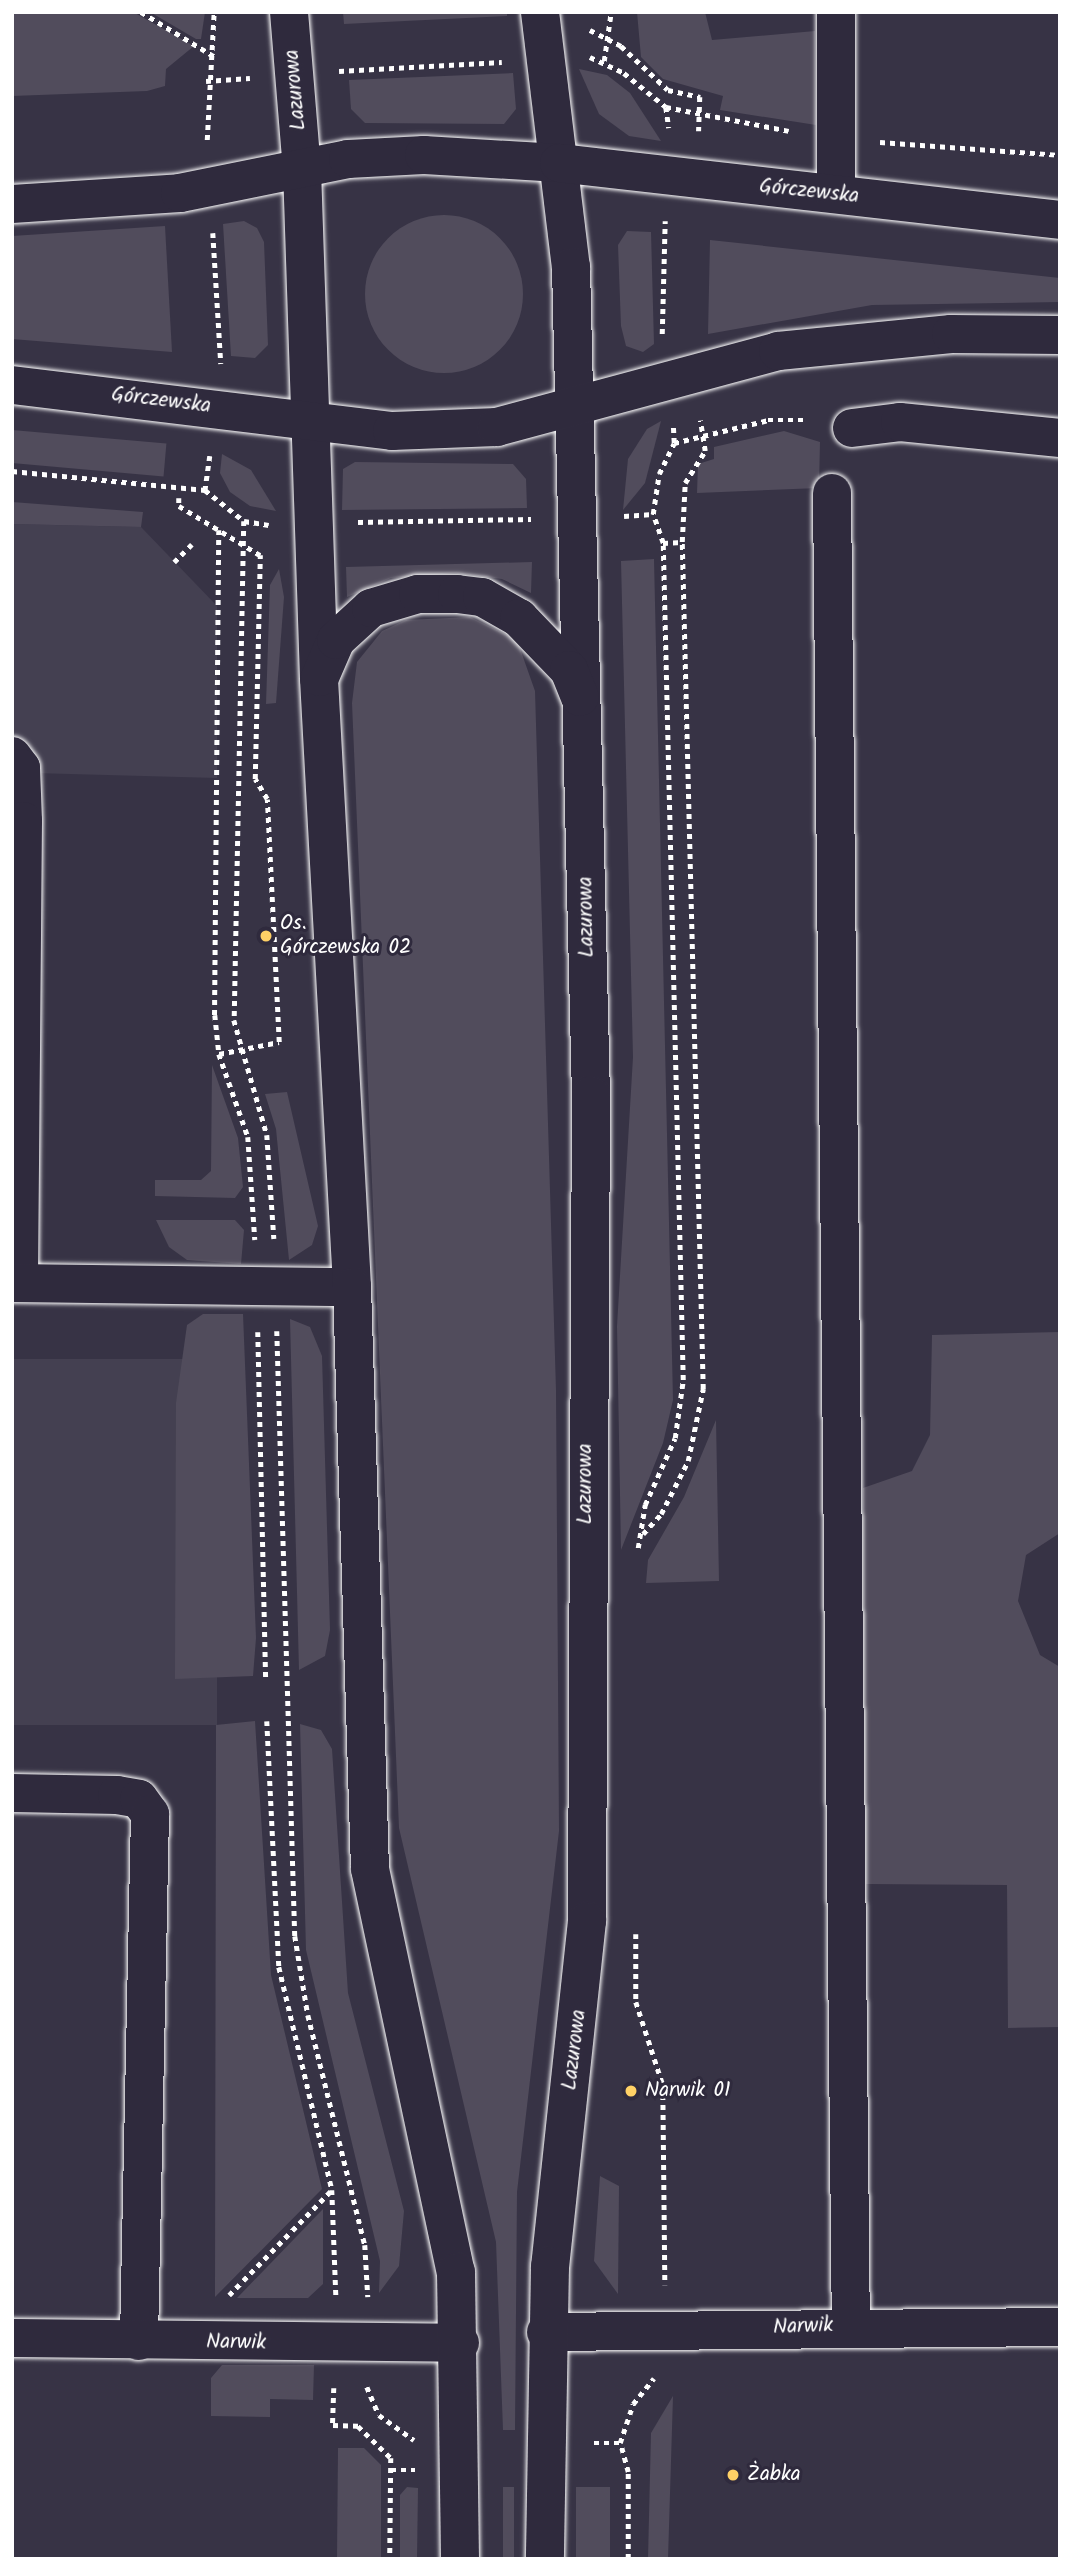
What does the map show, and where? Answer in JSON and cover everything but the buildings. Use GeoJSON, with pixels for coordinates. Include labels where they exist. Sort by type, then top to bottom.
{"type":"FeatureCollection","features":[{"type":"Feature","properties":{"kind":"main road","name":"Lazurowa"},"geometry":{"type":"LineString","coordinates":[[289,12],[302,169],[309,422]]}},
{"type":"Feature","properties":{"kind":"main road"},"geometry":{"type":"LineString","coordinates":[[540,12],[559,163]]}},
{"type":"Feature","properties":{"kind":"main road"},"geometry":{"type":"LineString","coordinates":[[836,12],[836,194]]}},
{"type":"Feature","properties":{"kind":"main road","name":"Górczewska"},"geometry":{"type":"LineString","coordinates":[[302,169],[348,159],[424,155],[559,163],[1060,220]]}},
{"type":"Feature","properties":{"kind":"main road","name":"Lazurowa"},"geometry":{"type":"LineString","coordinates":[[545,2559],[547,2332],[589,1863],[585,1331],[591,1095],[571,267],[559,163]]}},
{"type":"Feature","properties":{"kind":"main road"},"geometry":{"type":"LineString","coordinates":[[12,204],[180,193],[302,169]]}},
{"type":"Feature","properties":{"kind":"main road"},"geometry":{"type":"LineString","coordinates":[[575,407],[778,351],[951,334],[1060,335]]}},
{"type":"Feature","properties":{"kind":"main road","name":"Górczewska"},"geometry":{"type":"LineString","coordinates":[[12,385],[392,431],[496,427],[575,407]]}},
{"type":"Feature","properties":{"kind":"main road"},"geometry":{"type":"LineString","coordinates":[[309,422],[319,679],[352,1287],[370,1869],[384,1956],[448,2218],[460,2343],[460,2559]]}},
{"type":"Feature","properties":{"kind":"main road"},"geometry":{"type":"LineString","coordinates":[[852,428],[900,422],[1060,438]]}},
{"type":"Feature","properties":{"kind":"main road"},"geometry":{"type":"LineString","coordinates":[[832,493],[851,2325]]}},
{"type":"Feature","properties":{"kind":"main road"},"geometry":{"type":"LineString","coordinates":[[319,679],[336,640],[371,608],[418,594],[457,594],[482,597],[519,618],[569,670],[582,699]]}},
{"type":"Feature","properties":{"kind":"main road"},"geometry":{"type":"LineString","coordinates":[[12,756],[21,768],[23,821],[16,1283],[352,1287]]}},
{"type":"Feature","properties":{"kind":"main road"},"geometry":{"type":"LineString","coordinates":[[12,1793],[117,1795],[139,1799],[150,1814],[139,2341]]}},
{"type":"Feature","properties":{"kind":"main road","name":"Narwik"},"geometry":{"type":"LineString","coordinates":[[547,2332],[851,2325],[1060,2327]]}},
{"type":"Feature","properties":{"kind":"main road","name":"Narwik"},"geometry":{"type":"LineString","coordinates":[[12,2338],[460,2343]]}},
{"type":"Feature","properties":{"kind":"path"},"geometry":{"type":"LineString","coordinates":[[141,12],[217,58]]}},
{"type":"Feature","properties":{"kind":"path"},"geometry":{"type":"LineString","coordinates":[[205,123],[206,81],[214,12]]}},
{"type":"Feature","properties":{"kind":"path"},"geometry":{"type":"LineString","coordinates":[[604,61],[610,40],[611,12]]}},
{"type":"Feature","properties":{"kind":"path"},"geometry":{"type":"LineString","coordinates":[[584,20],[585,27],[610,40],[668,90],[700,97],[699,131]]}},
{"type":"Feature","properties":{"kind":"path"},"geometry":{"type":"LineString","coordinates":[[583,57],[604,61],[666,107],[670,139]]}},
{"type":"Feature","properties":{"kind":"path"},"geometry":{"type":"LineString","coordinates":[[341,71],[519,61]]}},
{"type":"Feature","properties":{"kind":"path"},"geometry":{"type":"LineString","coordinates":[[206,81],[243,79]]}},
{"type":"Feature","properties":{"kind":"path"},"geometry":{"type":"LineString","coordinates":[[212,220],[221,360]]}},
{"type":"Feature","properties":{"kind":"path"},"geometry":{"type":"LineString","coordinates":[[662,340],[663,237]]}},
{"type":"Feature","properties":{"kind":"path"},"geometry":{"type":"LineString","coordinates":[[671,412],[674,443],[659,474],[653,514],[663,542],[683,1380],[675,1438],[645,1505],[642,1535],[661,1514],[688,1461],[703,1389],[682,542],[685,483],[705,451],[699,413]]}},
{"type":"Feature","properties":{"kind":"path"},"geometry":{"type":"LineString","coordinates":[[674,443],[791,417],[852,428]]}},
{"type":"Feature","properties":{"kind":"path"},"geometry":{"type":"LineString","coordinates":[[205,490],[211,445]]}},
{"type":"Feature","properties":{"kind":"path"},"geometry":{"type":"LineString","coordinates":[[12,471],[205,490],[244,521],[276,525]]}},
{"type":"Feature","properties":{"kind":"path"},"geometry":{"type":"LineString","coordinates":[[180,498],[179,506],[260,555],[273,555]]}},
{"type":"Feature","properties":{"kind":"path"},"geometry":{"type":"LineString","coordinates":[[615,516],[653,514]]}},
{"type":"Feature","properties":{"kind":"path"},"geometry":{"type":"LineString","coordinates":[[353,522],[534,519]]}},
{"type":"Feature","properties":{"kind":"path"},"geometry":{"type":"LineString","coordinates":[[244,521],[238,1049],[267,1135],[275,1251]]}},
{"type":"Feature","properties":{"kind":"path"},"geometry":{"type":"LineString","coordinates":[[219,530],[219,1054],[248,1138],[255,1254]]}},
{"type":"Feature","properties":{"kind":"path"},"geometry":{"type":"LineString","coordinates":[[663,542],[682,542]]}},
{"type":"Feature","properties":{"kind":"path"},"geometry":{"type":"LineString","coordinates":[[174,562],[192,544]]}},
{"type":"Feature","properties":{"kind":"path"},"geometry":{"type":"LineString","coordinates":[[219,1054],[279,1042],[267,799],[255,779],[260,555]]}},
{"type":"Feature","properties":{"kind":"path"},"geometry":{"type":"LineString","coordinates":[[257,1315],[266,1677]]}},
{"type":"Feature","properties":{"kind":"path"},"geometry":{"type":"LineString","coordinates":[[277,1326],[295,1936],[307,2015],[365,2245],[368,2305]]}},
{"type":"Feature","properties":{"kind":"path"},"geometry":{"type":"LineString","coordinates":[[267,1721],[279,1966],[332,2190],[335,2309]]}},
{"type":"Feature","properties":{"kind":"path"},"geometry":{"type":"LineString","coordinates":[[636,2002],[663,2085],[665,2295]]}},
{"type":"Feature","properties":{"kind":"path"},"geometry":{"type":"LineString","coordinates":[[217,2307],[332,2190]]}},
{"type":"Feature","properties":{"kind":"path"},"geometry":{"type":"LineString","coordinates":[[628,2559],[628,2472],[620,2443],[626,2417],[658,2373]]}},
{"type":"Feature","properties":{"kind":"path"},"geometry":{"type":"LineString","coordinates":[[334,2380],[332,2425],[358,2426],[391,2458],[390,2559]]}},
{"type":"Feature","properties":{"kind":"path"},"geometry":{"type":"LineString","coordinates":[[366,2382],[384,2420],[398,2434],[421,2441]]}},
{"type":"Feature","properties":{"kind":"path"},"geometry":{"type":"LineString","coordinates":[[391,2470],[421,2470]]}},
{"type":"Feature","properties":{"kind":"shaded area"},"geometry":{"type":"Polygon","coordinates":[[[12,12],[133,12],[194,46],[166,69],[165,86],[147,91],[12,96],[12,12]]]}},
{"type":"Feature","properties":{"kind":"shaded area"},"geometry":{"type":"Polygon","coordinates":[[[150,12],[205,12],[201,39],[196,39],[150,12]]]}},
{"type":"Feature","properties":{"kind":"shaded area"},"geometry":{"type":"Polygon","coordinates":[[[343,12],[507,12],[507,16],[344,24],[343,12]]]}},
{"type":"Feature","properties":{"kind":"shaded area"},"geometry":{"type":"Polygon","coordinates":[[[637,12],[705,12],[712,40],[815,31],[816,125],[720,110],[723,96],[663,79],[641,57],[637,12]]]}},
{"type":"Feature","properties":{"kind":"shaded area"},"geometry":{"type":"Polygon","coordinates":[[[579,69],[607,75],[630,93],[661,141],[629,136],[599,114],[579,69]]]}},
{"type":"Feature","properties":{"kind":"shaded area"},"geometry":{"type":"Polygon","coordinates":[[[513,73],[516,109],[504,124],[365,123],[351,109],[349,80],[513,73]]]}},
{"type":"Feature","properties":{"kind":"shaded area"},"geometry":{"type":"Polygon","coordinates":[[[444,215],[474,221],[500,238],[517,264],[523,294],[517,324],[500,350],[474,367],[444,373],[414,367],[388,350],[371,324],[365,294],[371,264],[388,238],[414,221],[444,215]]]}},
{"type":"Feature","properties":{"kind":"shaded area"},"geometry":{"type":"Polygon","coordinates":[[[244,221],[257,228],[264,242],[268,345],[255,358],[231,356],[223,224],[244,221]]]}},
{"type":"Feature","properties":{"kind":"shaded area"},"geometry":{"type":"Polygon","coordinates":[[[165,226],[172,352],[12,339],[12,236],[165,226]]]}},
{"type":"Feature","properties":{"kind":"shaded area"},"geometry":{"type":"Polygon","coordinates":[[[627,231],[651,232],[654,344],[643,352],[626,346],[621,326],[618,245],[627,231]]]}},
{"type":"Feature","properties":{"kind":"shaded area"},"geometry":{"type":"Polygon","coordinates":[[[710,240],[1060,278],[1060,302],[872,305],[708,334],[710,240]]]}},
{"type":"Feature","properties":{"kind":"shaded area"},"geometry":{"type":"Polygon","coordinates":[[[661,421],[645,483],[623,510],[628,459],[647,429],[661,421]]]}},
{"type":"Feature","properties":{"kind":"shaded area"},"geometry":{"type":"Polygon","coordinates":[[[12,430],[166,444],[164,476],[12,463],[12,430]]]}},
{"type":"Feature","properties":{"kind":"shaded area"},"geometry":{"type":"Polygon","coordinates":[[[784,431],[820,442],[819,488],[697,493],[698,464],[714,459],[714,447],[784,431]]]}},
{"type":"Feature","properties":{"kind":"shaded area"},"geometry":{"type":"Polygon","coordinates":[[[222,454],[251,470],[276,511],[250,506],[230,492],[220,473],[222,454]]]}},
{"type":"Feature","properties":{"kind":"shaded area"},"geometry":{"type":"Polygon","coordinates":[[[355,462],[513,464],[526,479],[527,508],[342,510],[343,469],[355,462]]]}},
{"type":"Feature","properties":{"kind":"shaded area"},"geometry":{"type":"Polygon","coordinates":[[[12,502],[143,512],[141,527],[12,524],[12,502]]]}},
{"type":"Feature","properties":{"kind":"shaded area"},"geometry":{"type":"Polygon","coordinates":[[[12,524],[141,527],[217,606],[217,778],[33,773],[12,741],[12,524]]]}},
{"type":"Feature","properties":{"kind":"shaded area"},"geometry":{"type":"Polygon","coordinates":[[[654,559],[673,1400],[663,1443],[621,1550],[617,1326],[633,1057],[621,561],[654,559]]]}},
{"type":"Feature","properties":{"kind":"shaded area"},"geometry":{"type":"Polygon","coordinates":[[[532,562],[531,593],[502,579],[455,573],[391,578],[347,597],[346,567],[532,562]]]}},
{"type":"Feature","properties":{"kind":"shaded area"},"geometry":{"type":"Polygon","coordinates":[[[279,569],[284,597],[276,703],[266,704],[270,585],[279,569]]]}},
{"type":"Feature","properties":{"kind":"shaded area"},"geometry":{"type":"Polygon","coordinates":[[[470,617],[517,640],[535,691],[556,1390],[559,1831],[517,2192],[515,2430],[503,2430],[496,2242],[399,1828],[352,703],[357,662],[382,631],[406,620],[470,617]]]}},
{"type":"Feature","properties":{"kind":"shaded area"},"geometry":{"type":"Polygon","coordinates":[[[212,1065],[238,1138],[243,1187],[235,1198],[155,1196],[155,1180],[201,1180],[211,1171],[212,1065]]]}},
{"type":"Feature","properties":{"kind":"shaded area"},"geometry":{"type":"Polygon","coordinates":[[[287,1092],[318,1226],[312,1245],[289,1260],[276,1129],[265,1094],[287,1092]]]}},
{"type":"Feature","properties":{"kind":"shaded area"},"geometry":{"type":"Polygon","coordinates":[[[156,1220],[235,1220],[244,1230],[241,1264],[187,1260],[169,1247],[156,1220]]]}},
{"type":"Feature","properties":{"kind":"shaded area"},"geometry":{"type":"Polygon","coordinates":[[[203,1314],[243,1314],[256,1638],[253,1676],[175,1679],[176,1403],[187,1325],[203,1314]]]}},
{"type":"Feature","properties":{"kind":"shaded area"},"geometry":{"type":"Polygon","coordinates":[[[290,1319],[310,1327],[322,1356],[330,1630],[325,1656],[299,1670],[290,1319]]]}},
{"type":"Feature","properties":{"kind":"shaded area"},"geometry":{"type":"Polygon","coordinates":[[[1060,1332],[1060,1533],[1026,1555],[1018,1601],[1040,1655],[1060,1667],[1060,2027],[1008,2028],[1007,1885],[866,1884],[863,1488],[912,1471],[930,1435],[932,1335],[1060,1332]]]}},
{"type":"Feature","properties":{"kind":"shaded area"},"geometry":{"type":"Polygon","coordinates":[[[12,1359],[217,1359],[217,1725],[12,1725],[12,1359]]]}},
{"type":"Feature","properties":{"kind":"shaded area"},"geometry":{"type":"Polygon","coordinates":[[[716,1420],[719,1581],[646,1583],[648,1560],[684,1497],[716,1420]]]}},
{"type":"Feature","properties":{"kind":"shaded area"},"geometry":{"type":"Polygon","coordinates":[[[255,1721],[271,1975],[322,2189],[215,2297],[216,1725],[255,1721]]]}},
{"type":"Feature","properties":{"kind":"shaded area"},"geometry":{"type":"Polygon","coordinates":[[[300,1724],[321,1730],[332,1749],[348,1993],[404,2211],[399,2266],[379,2293],[380,2261],[306,1950],[300,1724]]]}},
{"type":"Feature","properties":{"kind":"shaded area"},"geometry":{"type":"Polygon","coordinates":[[[600,2176],[619,2186],[618,2294],[594,2261],[600,2176]]]}},
{"type":"Feature","properties":{"kind":"shaded area"},"geometry":{"type":"Polygon","coordinates":[[[323,2209],[323,2284],[308,2298],[237,2298],[323,2209]]]}},
{"type":"Feature","properties":{"kind":"shaded area"},"geometry":{"type":"Polygon","coordinates":[[[222,2365],[314,2365],[313,2400],[270,2399],[270,2417],[211,2416],[211,2378],[222,2365]]]}},
{"type":"Feature","properties":{"kind":"shaded area"},"geometry":{"type":"Polygon","coordinates":[[[673,2396],[668,2559],[648,2559],[651,2433],[673,2396]]]}},
{"type":"Feature","properties":{"kind":"shaded area"},"geometry":{"type":"Polygon","coordinates":[[[338,2448],[364,2448],[381,2465],[381,2559],[337,2559],[338,2448]]]}},
{"type":"Feature","properties":{"kind":"shaded area"},"geometry":{"type":"Polygon","coordinates":[[[407,2487],[418,2488],[417,2559],[400,2559],[400,2495],[407,2487]]]}},
{"type":"Feature","properties":{"kind":"shaded area"},"geometry":{"type":"Polygon","coordinates":[[[503,2487],[514,2487],[514,2559],[503,2559],[503,2487]]]}},
{"type":"Feature","properties":{"kind":"shaded area"},"geometry":{"type":"Polygon","coordinates":[[[576,2487],[610,2487],[610,2559],[576,2559],[576,2487]]]}},
{"type":"Feature","properties":{"kind":"place","name":"Os. Górczewska 02"},"geometry":{"type":"Point","coordinates":[266,936]}},
{"type":"Feature","properties":{"kind":"place","name":"Narwik 01"},"geometry":{"type":"Point","coordinates":[631,2091]}},
{"type":"Feature","properties":{"kind":"place","name":"Żabka"},"geometry":{"type":"Point","coordinates":[733,2475]}}]}
